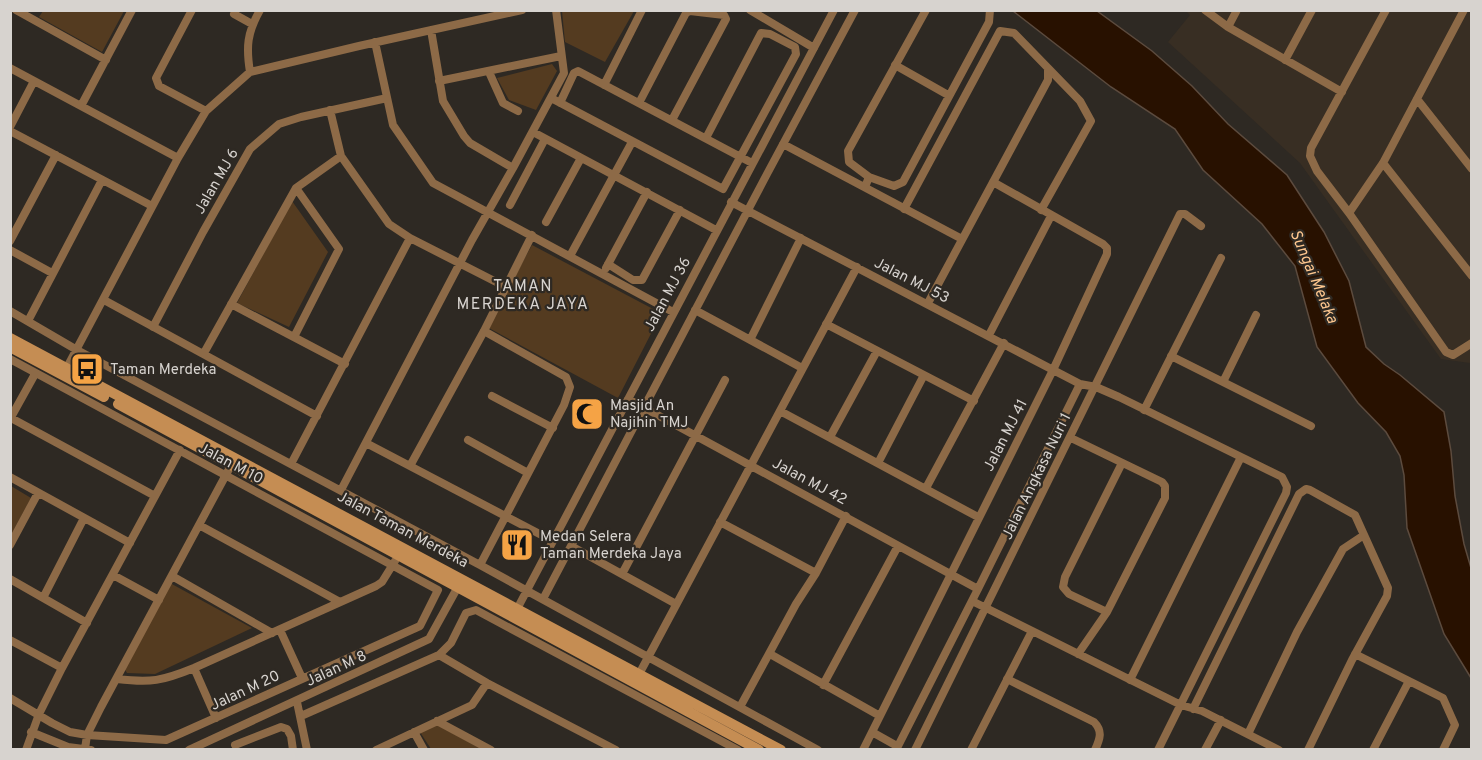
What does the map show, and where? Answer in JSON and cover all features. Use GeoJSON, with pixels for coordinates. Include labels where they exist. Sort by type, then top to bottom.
{"type":"FeatureCollection","features":[{"type":"Feature","properties":{"kind":"main road","name":"Jalan Taman Merdeka"},"geometry":{"type":"LineString","coordinates":[[10,338],[65,371],[637,678],[781,750]]}},
{"type":"Feature","properties":{"kind":"main road","name":"Jalan Taman Merdeka"},"geometry":{"type":"LineString","coordinates":[[10,347],[65,371]]}},
{"type":"Feature","properties":{"kind":"main road","name":"Jalan Taman Merdeka"},"geometry":{"type":"LineString","coordinates":[[233,461],[279,492],[396,560],[460,583]]}},
{"type":"Feature","properties":{"kind":"main road","name":"Jalan Taman Merdeka"},"geometry":{"type":"LineString","coordinates":[[637,678],[759,750]]}},
{"type":"Feature","properties":{"kind":"street"},"geometry":{"type":"LineString","coordinates":[[16,10],[106,60]]}},
{"type":"Feature","properties":{"kind":"street"},"geometry":{"type":"LineString","coordinates":[[81,106],[132,10]]}},
{"type":"Feature","properties":{"kind":"street"},"geometry":{"type":"LineString","coordinates":[[192,10],[156,82],[159,86],[206,111]]}},
{"type":"Feature","properties":{"kind":"street"},"geometry":{"type":"LineString","coordinates":[[250,72],[247,48],[252,24],[260,10]]}},
{"type":"Feature","properties":{"kind":"street"},"geometry":{"type":"LineString","coordinates":[[65,371],[178,158],[206,111],[250,72],[522,10]]}},
{"type":"Feature","properties":{"kind":"street"},"geometry":{"type":"LineString","coordinates":[[341,490],[460,263],[564,73],[556,10]]}},
{"type":"Feature","properties":{"kind":"street"},"geometry":{"type":"LineString","coordinates":[[604,85],[642,10]]}},
{"type":"Feature","properties":{"kind":"street"},"geometry":{"type":"LineString","coordinates":[[750,10],[814,48]]}},
{"type":"Feature","properties":{"kind":"street","name":"Jalan MJ 36"},"geometry":{"type":"LineString","coordinates":[[515,612],[834,10]]}},
{"type":"Feature","properties":{"kind":"street"},"geometry":{"type":"LineString","coordinates":[[543,599],[855,10]]}},
{"type":"Feature","properties":{"kind":"street"},"geometry":{"type":"LineString","coordinates":[[926,10],[848,151],[849,162],[869,177],[894,186],[903,182],[989,22],[990,10]]}},
{"type":"Feature","properties":{"kind":"street"},"geometry":{"type":"LineString","coordinates":[[1205,10],[1228,27],[1342,92]]}},
{"type":"Feature","properties":{"kind":"street"},"geometry":{"type":"LineString","coordinates":[[1228,27],[1237,10]]}},
{"type":"Feature","properties":{"kind":"street"},"geometry":{"type":"LineString","coordinates":[[1285,60],[1312,10]]}},
{"type":"Feature","properties":{"kind":"street"},"geometry":{"type":"LineString","coordinates":[[1386,10],[1311,148],[1310,156],[1317,171],[1446,352],[1453,355],[1472,343]]}},
{"type":"Feature","properties":{"kind":"street"},"geometry":{"type":"LineString","coordinates":[[1349,213],[1383,163],[1464,10]]}},
{"type":"Feature","properties":{"kind":"street"},"geometry":{"type":"LineString","coordinates":[[639,103],[687,13],[690,11],[724,15],[726,19],[672,120]]}},
{"type":"Feature","properties":{"kind":"street"},"geometry":{"type":"LineString","coordinates":[[234,14],[252,24]]}},
{"type":"Feature","properties":{"kind":"street"},"geometry":{"type":"LineString","coordinates":[[431,30],[443,101],[470,143],[513,168]]}},
{"type":"Feature","properties":{"kind":"street"},"geometry":{"type":"LineString","coordinates":[[904,209],[1000,31],[1014,33],[1080,101],[1091,121],[1041,210]]}},
{"type":"Feature","properties":{"kind":"street"},"geometry":{"type":"LineString","coordinates":[[551,98],[723,189],[796,54],[795,46],[770,34],[761,33],[706,138]]}},
{"type":"Feature","properties":{"kind":"street"},"geometry":{"type":"LineString","coordinates":[[375,42],[393,125],[433,183],[673,312]]}},
{"type":"Feature","properties":{"kind":"street"},"geometry":{"type":"LineString","coordinates":[[439,81],[561,56]]}},
{"type":"Feature","properties":{"kind":"street"},"geometry":{"type":"LineString","coordinates":[[895,65],[948,95]]}},
{"type":"Feature","properties":{"kind":"street"},"geometry":{"type":"LineString","coordinates":[[10,68],[178,158]]}},
{"type":"Feature","properties":{"kind":"street"},"geometry":{"type":"LineString","coordinates":[[928,303],[1048,80],[1048,68]]}},
{"type":"Feature","properties":{"kind":"street"},"geometry":{"type":"LineString","coordinates":[[560,103],[574,73],[578,71],[752,163]]}},
{"type":"Feature","properties":{"kind":"street"},"geometry":{"type":"LineString","coordinates":[[489,72],[503,103],[518,111]]}},
{"type":"Feature","properties":{"kind":"street"},"geometry":{"type":"LineString","coordinates":[[34,81],[10,129],[152,206]]}},
{"type":"Feature","properties":{"kind":"street","name":"Jalan MJ 6"},"geometry":{"type":"LineString","coordinates":[[153,327],[250,149],[279,124],[387,98]]}},
{"type":"Feature","properties":{"kind":"street"},"geometry":{"type":"LineString","coordinates":[[1417,99],[1472,169]]}},
{"type":"Feature","properties":{"kind":"street"},"geometry":{"type":"LineString","coordinates":[[330,110],[341,156],[389,224],[410,238],[506,287]]}},
{"type":"Feature","properties":{"kind":"street"},"geometry":{"type":"LineString","coordinates":[[533,132],[716,230]]}},
{"type":"Feature","properties":{"kind":"street"},"geometry":{"type":"LineString","coordinates":[[510,205],[545,139]]}},
{"type":"Feature","properties":{"kind":"street"},"geometry":{"type":"LineString","coordinates":[[570,256],[632,142]]}},
{"type":"Feature","properties":{"kind":"street"},"geometry":{"type":"LineString","coordinates":[[783,144],[962,239]]}},
{"type":"Feature","properties":{"kind":"street"},"geometry":{"type":"LineString","coordinates":[[10,241],[56,155]]}},
{"type":"Feature","properties":{"kind":"street"},"geometry":{"type":"LineString","coordinates":[[204,353],[296,188],[341,156]]}},
{"type":"Feature","properties":{"kind":"street"},"geometry":{"type":"LineString","coordinates":[[546,222],[581,158]]}},
{"type":"Feature","properties":{"kind":"street"},"geometry":{"type":"LineString","coordinates":[[1383,163],[1472,276]]}},
{"type":"Feature","properties":{"kind":"street"},"geometry":{"type":"LineString","coordinates":[[865,187],[869,177]]}},
{"type":"Feature","properties":{"kind":"street"},"geometry":{"type":"LineString","coordinates":[[28,321],[102,180]]}},
{"type":"Feature","properties":{"kind":"street","name":"Jalan MJ 41"},"geometry":{"type":"LineString","coordinates":[[863,750],[1053,370],[1107,250],[1103,244],[993,182]]}},
{"type":"Feature","properties":{"kind":"street"},"geometry":{"type":"LineString","coordinates":[[294,337],[339,249],[296,188]]}},
{"type":"Feature","properties":{"kind":"street"},"geometry":{"type":"LineString","coordinates":[[603,274],[647,192]]}},
{"type":"Feature","properties":{"kind":"street","name":"Jalan MJ 53"},"geometry":{"type":"LineString","coordinates":[[731,202],[1080,384],[1096,387],[1282,477],[1287,487],[1286,493],[1158,750]]}},
{"type":"Feature","properties":{"kind":"street"},"geometry":{"type":"LineString","coordinates":[[608,264],[633,280],[642,280],[680,210]]}},
{"type":"Feature","properties":{"kind":"street","name":"Jalan Angkasa Nuri 1"},"geometry":{"type":"LineString","coordinates":[[915,750],[1180,214],[1185,214],[1201,226]]}},
{"type":"Feature","properties":{"kind":"street"},"geometry":{"type":"LineString","coordinates":[[989,335],[1051,216]]}},
{"type":"Feature","properties":{"kind":"street"},"geometry":{"type":"LineString","coordinates":[[410,466],[484,331],[532,235]]}},
{"type":"Feature","properties":{"kind":"street"},"geometry":{"type":"LineString","coordinates":[[291,464],[410,238]]}},
{"type":"Feature","properties":{"kind":"street"},"geometry":{"type":"LineString","coordinates":[[750,340],[801,238]]}},
{"type":"Feature","properties":{"kind":"street"},"geometry":{"type":"LineString","coordinates":[[10,250],[52,273]]}},
{"type":"Feature","properties":{"kind":"street"},"geometry":{"type":"LineString","coordinates":[[1144,410],[1221,258]]}},
{"type":"Feature","properties":{"kind":"street"},"geometry":{"type":"LineString","coordinates":[[637,678],[857,267]]}},
{"type":"Feature","properties":{"kind":"street"},"geometry":{"type":"LineString","coordinates":[[104,300],[317,416]]}},
{"type":"Feature","properties":{"kind":"street"},"geometry":{"type":"LineString","coordinates":[[231,304],[345,364]]}},
{"type":"Feature","properties":{"kind":"street"},"geometry":{"type":"LineString","coordinates":[[695,310],[802,368]]}},
{"type":"Feature","properties":{"kind":"street"},"geometry":{"type":"LineString","coordinates":[[10,311],[77,350],[341,490],[819,750]]}},
{"type":"Feature","properties":{"kind":"street"},"geometry":{"type":"LineString","coordinates":[[1223,382],[1256,315]]}},
{"type":"Feature","properties":{"kind":"street"},"geometry":{"type":"LineString","coordinates":[[826,324],[974,400]]}},
{"type":"Feature","properties":{"kind":"street"},"geometry":{"type":"LineString","coordinates":[[480,565],[570,393],[566,377],[484,331]]}},
{"type":"Feature","properties":{"kind":"street"},"geometry":{"type":"LineString","coordinates":[[926,488],[1004,343]]}},
{"type":"Feature","properties":{"kind":"street"},"geometry":{"type":"LineString","coordinates":[[830,437],[877,351]]}},
{"type":"Feature","properties":{"kind":"street"},"geometry":{"type":"LineString","coordinates":[[1171,356],[1311,426]]}},
{"type":"Feature","properties":{"kind":"street","name":"Jalan M 10"},"geometry":{"type":"LineString","coordinates":[[10,359],[226,475],[396,560],[438,590]]}},
{"type":"Feature","properties":{"kind":"street"},"geometry":{"type":"LineString","coordinates":[[35,374],[11,418],[155,496]]}},
{"type":"Feature","properties":{"kind":"street"},"geometry":{"type":"LineString","coordinates":[[878,463],[924,375]]}},
{"type":"Feature","properties":{"kind":"street"},"geometry":{"type":"LineString","coordinates":[[622,574],[725,380]]}},
{"type":"Feature","properties":{"kind":"street"},"geometry":{"type":"LineString","coordinates":[[872,732],[897,748],[1080,384]]}},
{"type":"Feature","properties":{"kind":"street"},"geometry":{"type":"LineString","coordinates":[[492,396],[553,428]]}},
{"type":"Feature","properties":{"kind":"street","name":"Jalan MJ 42"},"geometry":{"type":"LineString","coordinates":[[628,399],[978,589]]}},
{"type":"Feature","properties":{"kind":"street"},"geometry":{"type":"LineString","coordinates":[[780,411],[978,517]]}},
{"type":"Feature","properties":{"kind":"street"},"geometry":{"type":"LineString","coordinates":[[1071,438],[1162,482],[1166,492],[1107,612],[1078,654]]}},
{"type":"Feature","properties":{"kind":"street"},"geometry":{"type":"LineString","coordinates":[[468,440],[528,473]]}},
{"type":"Feature","properties":{"kind":"street"},"geometry":{"type":"LineString","coordinates":[[366,443],[553,541]]}},
{"type":"Feature","properties":{"kind":"street"},"geometry":{"type":"LineString","coordinates":[[26,750],[39,714],[62,668],[180,450]]}},
{"type":"Feature","properties":{"kind":"street"},"geometry":{"type":"LineString","coordinates":[[1130,680],[1241,457]]}},
{"type":"Feature","properties":{"kind":"street"},"geometry":{"type":"LineString","coordinates":[[85,749],[87,735],[233,461]]}},
{"type":"Feature","properties":{"kind":"street"},"geometry":{"type":"LineString","coordinates":[[1107,612],[1069,594],[1063,587],[1065,577],[1122,463]]}},
{"type":"Feature","properties":{"kind":"street"},"geometry":{"type":"LineString","coordinates":[[10,477],[130,543]]}},
{"type":"Feature","properties":{"kind":"street"},"geometry":{"type":"LineString","coordinates":[[1193,709],[1299,494],[1306,489],[1310,490],[1348,509],[1354,515],[1388,588],[1387,596],[1355,654],[1308,750]]}},
{"type":"Feature","properties":{"kind":"street"},"geometry":{"type":"LineString","coordinates":[[10,545],[38,493]]}},
{"type":"Feature","properties":{"kind":"street"},"geometry":{"type":"LineString","coordinates":[[740,707],[846,516]]}},
{"type":"Feature","properties":{"kind":"street"},"geometry":{"type":"LineString","coordinates":[[44,598],[84,519]]}},
{"type":"Feature","properties":{"kind":"street"},"geometry":{"type":"LineString","coordinates":[[720,522],[816,573]]}},
{"type":"Feature","properties":{"kind":"street"},"geometry":{"type":"LineString","coordinates":[[199,525],[340,602]]}},
{"type":"Feature","properties":{"kind":"street"},"geometry":{"type":"LineString","coordinates":[[1248,734],[1297,632],[1343,549],[1364,535]]}},
{"type":"Feature","properties":{"kind":"street"},"geometry":{"type":"LineString","coordinates":[[571,546],[676,604]]}},
{"type":"Feature","properties":{"kind":"street"},"geometry":{"type":"LineString","coordinates":[[823,685],[898,546]]}},
{"type":"Feature","properties":{"kind":"street"},"geometry":{"type":"LineString","coordinates":[[117,679],[152,682],[194,668],[382,582],[396,560]]}},
{"type":"Feature","properties":{"kind":"street"},"geometry":{"type":"LineString","coordinates":[[113,575],[159,600]]}},
{"type":"Feature","properties":{"kind":"street"},"geometry":{"type":"LineString","coordinates":[[172,576],[276,631],[302,678]]}},
{"type":"Feature","properties":{"kind":"street"},"geometry":{"type":"LineString","coordinates":[[10,579],[87,623]]}},
{"type":"Feature","properties":{"kind":"street","name":"Jalan M 8"},"geometry":{"type":"LineString","coordinates":[[189,750],[429,639],[460,583]]}},
{"type":"Feature","properties":{"kind":"street","name":"Jalan M 20"},"geometry":{"type":"LineString","coordinates":[[10,698],[61,728],[87,735],[166,740],[420,626],[438,590]]}},
{"type":"Feature","properties":{"kind":"street"},"geometry":{"type":"LineString","coordinates":[[972,601],[1181,705],[1221,720],[1279,750]]}},
{"type":"Feature","properties":{"kind":"street"},"geometry":{"type":"LineString","coordinates":[[301,716],[440,655],[451,643],[466,613],[476,610],[738,750]]}},
{"type":"Feature","properties":{"kind":"street"},"geometry":{"type":"LineString","coordinates":[[971,750],[1032,631]]}},
{"type":"Feature","properties":{"kind":"street"},"geometry":{"type":"LineString","coordinates":[[10,640],[62,668]]}},
{"type":"Feature","properties":{"kind":"street"},"geometry":{"type":"LineString","coordinates":[[770,654],[880,716]]}},
{"type":"Feature","properties":{"kind":"street"},"geometry":{"type":"LineString","coordinates":[[1355,654],[1439,695],[1448,705],[1455,725],[1443,750]]}},
{"type":"Feature","properties":{"kind":"street"},"geometry":{"type":"LineString","coordinates":[[440,655],[605,747],[616,750]]}},
{"type":"Feature","properties":{"kind":"street"},"geometry":{"type":"LineString","coordinates":[[194,668],[216,718]]}},
{"type":"Feature","properties":{"kind":"street"},"geometry":{"type":"LineString","coordinates":[[1007,679],[1094,722],[1100,732],[1095,750]]}},
{"type":"Feature","properties":{"kind":"street"},"geometry":{"type":"LineString","coordinates":[[1373,750],[1409,681]]}},
{"type":"Feature","properties":{"kind":"street"},"geometry":{"type":"LineString","coordinates":[[376,750],[472,705],[487,683]]}},
{"type":"Feature","properties":{"kind":"street"},"geometry":{"type":"LineString","coordinates":[[297,702],[307,750]]}},
{"type":"Feature","properties":{"kind":"street"},"geometry":{"type":"LineString","coordinates":[[1205,750],[1221,720]]}},
{"type":"Feature","properties":{"kind":"street"},"geometry":{"type":"LineString","coordinates":[[437,721],[491,750]]}},
{"type":"Feature","properties":{"kind":"street"},"geometry":{"type":"LineString","coordinates":[[232,730],[235,747],[281,727],[287,729],[293,750]]}},
{"type":"Feature","properties":{"kind":"street"},"geometry":{"type":"LineString","coordinates":[[32,732],[58,744],[92,750]]}},
{"type":"Feature","properties":{"kind":"street"},"geometry":{"type":"LineString","coordinates":[[414,732],[424,750]]}},
{"type":"Feature","properties":{"kind":"shaded area"},"geometry":{"type":"Polygon","coordinates":[[[562,10],[634,11],[605,62],[565,42],[562,10]]]}},
{"type":"Feature","properties":{"kind":"shaded area"},"geometry":{"type":"Polygon","coordinates":[[[43,11],[124,11],[102,52],[39,17],[43,11]]]}},
{"type":"Feature","properties":{"kind":"shaded area"},"geometry":{"type":"Polygon","coordinates":[[[1186,11],[1471,11],[1470,363],[1441,359],[1300,163],[1168,42],[1190,15],[1186,11]]]}},
{"type":"Feature","properties":{"kind":"shaded area"},"geometry":{"type":"Polygon","coordinates":[[[552,64],[557,71],[536,110],[509,100],[497,78],[552,64]]]}},
{"type":"Feature","properties":{"kind":"shaded area"},"geometry":{"type":"Polygon","coordinates":[[[292,201],[328,252],[289,327],[237,303],[292,201]]]}},
{"type":"Feature","properties":{"kind":"shaded area"},"geometry":{"type":"Polygon","coordinates":[[[532,245],[655,310],[659,318],[618,398],[487,327],[532,245]]]}},
{"type":"Feature","properties":{"kind":"shaded area"},"geometry":{"type":"Polygon","coordinates":[[[11,486],[31,498],[11,535],[11,486]]]}},
{"type":"Feature","properties":{"kind":"shaded area"},"geometry":{"type":"Polygon","coordinates":[[[170,583],[252,628],[155,674],[127,673],[124,668],[170,583]]]}},
{"type":"Feature","properties":{"kind":"shaded area"},"geometry":{"type":"Polygon","coordinates":[[[436,724],[481,749],[431,749],[420,732],[436,724]]]}},
{"type":"Feature","properties":{"kind":"water","name":"Sungai Melaka"},"geometry":{"type":"Polygon","coordinates":[[[1013,11],[1097,11],[1152,51],[1192,86],[1228,124],[1287,175],[1324,232],[1349,281],[1366,347],[1444,412],[1451,451],[1455,496],[1471,568],[1471,678],[1444,634],[1407,528],[1404,475],[1400,456],[1386,432],[1358,403],[1317,347],[1295,266],[1262,224],[1203,170],[1175,129],[1111,87],[1013,11]]]}},
{"type":"Feature","properties":{"kind":"place","name":"Taman Merdeka"},"geometry":{"type":"Point","coordinates":[87,369]}},
{"type":"Feature","properties":{"kind":"place","name":"Masjid An Najihin TMJ"},"geometry":{"type":"Point","coordinates":[587,414]}},
{"type":"Feature","properties":{"kind":"place","name":"Medan Selera Taman Merdeka Jaya"},"geometry":{"type":"Point","coordinates":[517,545]}},
{"type":"Feature","properties":{"kind":"district","name":"TAMAN MERDEKA JAYA"},"geometry":{"type":"Point","coordinates":[523,294]}}]}
